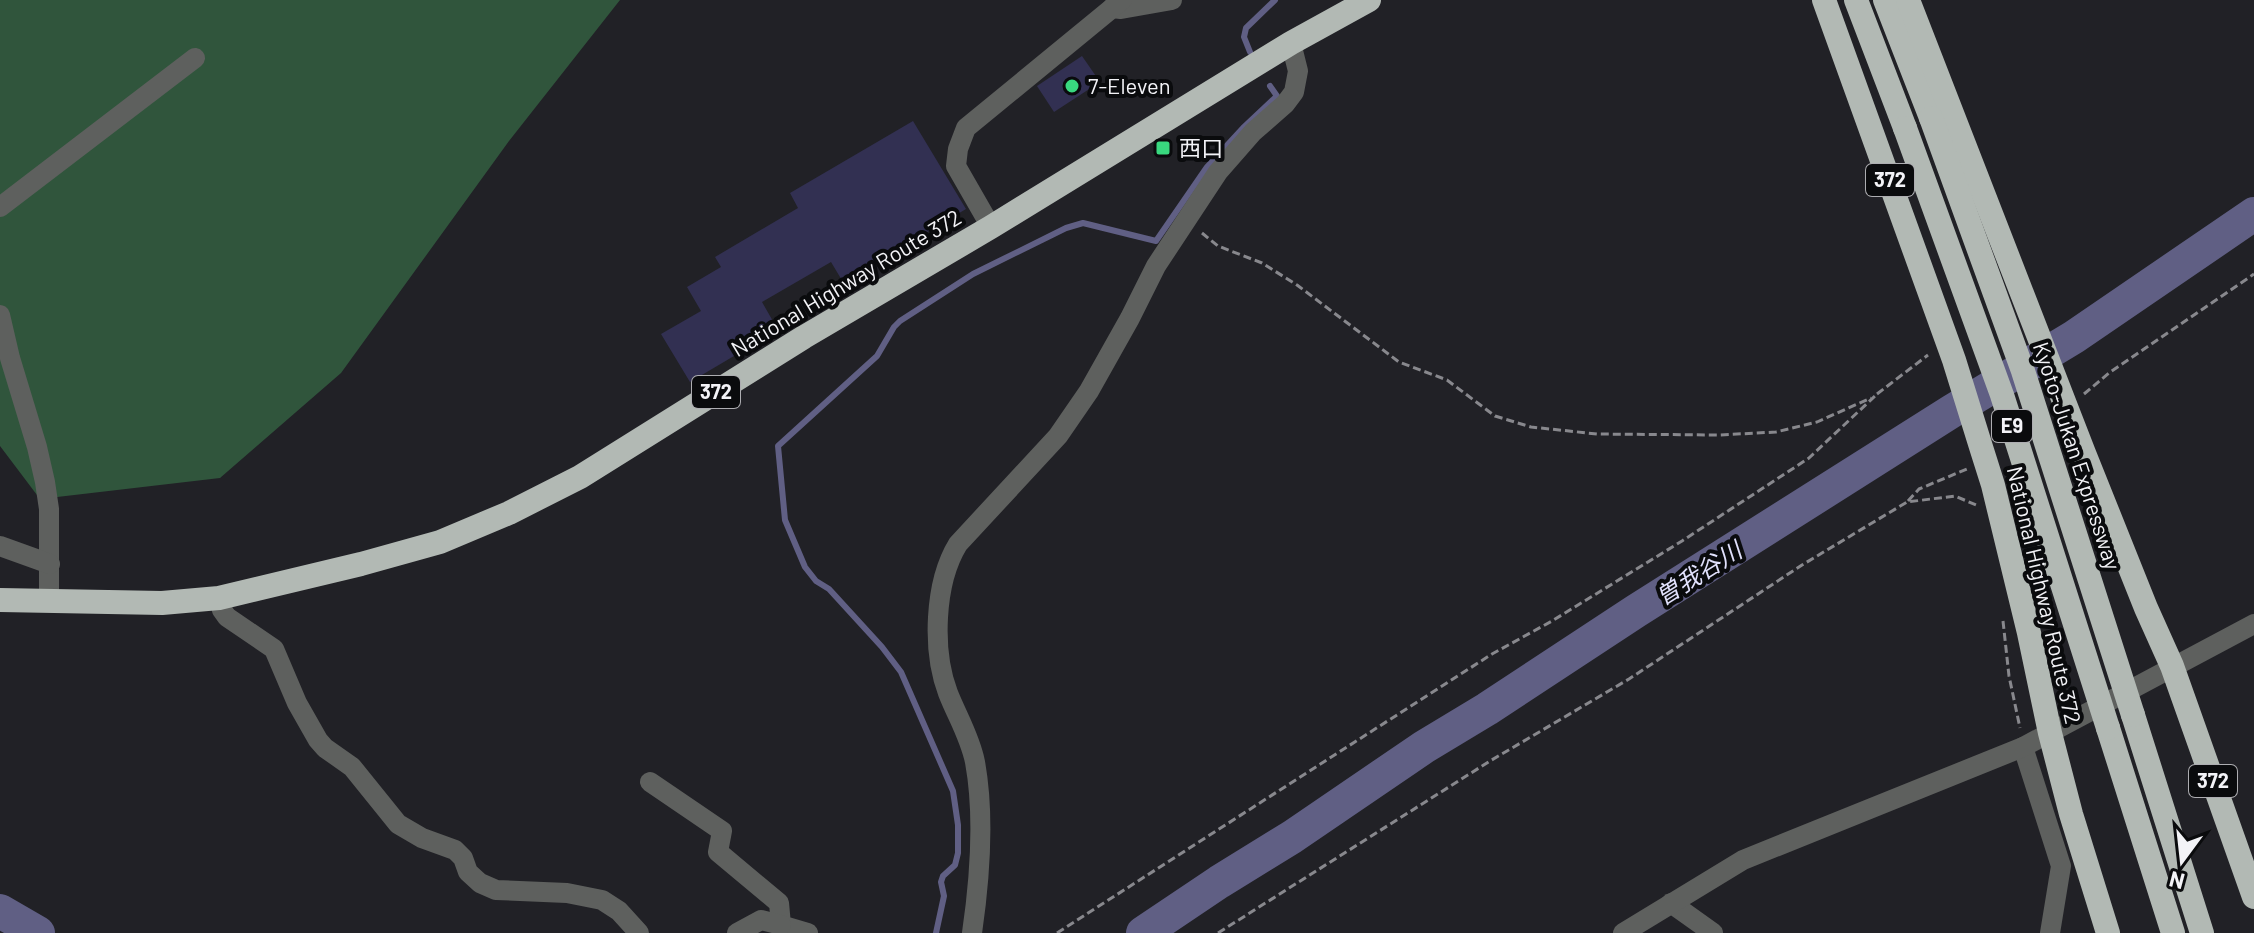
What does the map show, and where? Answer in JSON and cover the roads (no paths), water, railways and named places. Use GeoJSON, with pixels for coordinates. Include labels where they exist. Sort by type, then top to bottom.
{"type":"FeatureCollection","features":[{"type":"Feature","properties":{"kind":"highway","name":"National Highway Route 372"},"geometry":{"type":"LineString","coordinates":[[0,600],[162,603],[219,598],[440,542],[509,513],[580,477],[804,337],[991,227],[1291,43],[1369,0]]}},
{"type":"Feature","properties":{"kind":"highway","name":"National Highway Route 372"},"geometry":{"type":"LineString","coordinates":[[1824,0],[1951,350],[1993,485],[2050,733],[2108,933]]}},
{"type":"Feature","properties":{"kind":"highway","name":"E9"},"geometry":{"type":"LineString","coordinates":[[1856,0],[2002,395],[2173,933]]}},
{"type":"Feature","properties":{"kind":"highway","name":"Kyoto-Jukan Expressway"},"geometry":{"type":"LineString","coordinates":[[1885,0],[2023,371],[2202,933]]}},
{"type":"Feature","properties":{"kind":"highway","name":"372"},"geometry":{"type":"LineString","coordinates":[[1908,0],[2084,453],[2172,666],[2254,897]]}},
{"type":"Feature","properties":{"kind":"street"},"geometry":{"type":"LineString","coordinates":[[991,227],[956,166],[966,128],[1117,4],[1121,9],[1172,0]]}},
{"type":"Feature","properties":{"kind":"street"},"geometry":{"type":"LineString","coordinates":[[972,933],[978,884],[979,797],[973,750],[950,698],[940,662],[939,612],[947,564],[958,544],[1073,416],[1130,318],[1156,266],[1187,217],[1218,172],[1294,92],[1298,71],[1291,43]]}},
{"type":"Feature","properties":{"kind":"street"},"geometry":{"type":"LineString","coordinates":[[0,207],[195,58]]}},
{"type":"Feature","properties":{"kind":"street"},"geometry":{"type":"LineString","coordinates":[[0,315],[45,482],[49,509],[49,601]]}},
{"type":"Feature","properties":{"kind":"street"},"geometry":{"type":"LineString","coordinates":[[0,546],[50,564]]}},
{"type":"Feature","properties":{"kind":"street"},"geometry":{"type":"LineString","coordinates":[[219,598],[227,617],[274,649],[297,703],[318,740],[352,767],[398,824],[422,838],[455,850],[463,858],[468,872],[480,883],[496,890],[567,893],[602,900],[619,911],[639,933]]}},
{"type":"Feature","properties":{"kind":"street"},"geometry":{"type":"LineString","coordinates":[[1623,933],[1743,860],[2023,747],[2254,624]]}},
{"type":"Feature","properties":{"kind":"street"},"geometry":{"type":"LineString","coordinates":[[2023,747],[2061,866],[2050,933]]}},
{"type":"Feature","properties":{"kind":"street"},"geometry":{"type":"LineString","coordinates":[[650,782],[722,831],[718,852],[779,903],[781,925]]}},
{"type":"Feature","properties":{"kind":"street"},"geometry":{"type":"LineString","coordinates":[[1671,903],[1713,933]]}},
{"type":"Feature","properties":{"kind":"street"},"geometry":{"type":"LineString","coordinates":[[737,933],[761,920],[808,933]]}},
{"type":"Feature","properties":{"kind":"waterway"},"geometry":{"type":"LineString","coordinates":[[1250,52],[1244,37],[1246,28],[1275,0]]}},
{"type":"Feature","properties":{"kind":"waterway"},"geometry":{"type":"LineString","coordinates":[[936,933],[944,896],[941,882],[955,865],[958,853],[953,791],[901,672],[829,589],[816,581],[805,567],[785,520],[778,446],[877,356],[900,321],[973,274],[1066,228],[1083,223],[1156,241],[1207,167],[1277,96],[1270,86]]}},
{"type":"Feature","properties":{"kind":"waterway","name":"曽我谷川"},"geometry":{"type":"LineString","coordinates":[[1143,933],[1636,611],[2074,337],[2254,214]]}},
{"type":"Feature","properties":{"kind":"waterway","name":"曽我谷川"},"geometry":{"type":"LineString","coordinates":[[0,911],[38,933]]}},
{"type":"Feature","properties":{"kind":"place","name":"7-Eleven"},"geometry":{"type":"Point","coordinates":[1072,86]}},
{"type":"Feature","properties":{"kind":"place","name":"西口"},"geometry":{"type":"Point","coordinates":[1163,148]}}]}
